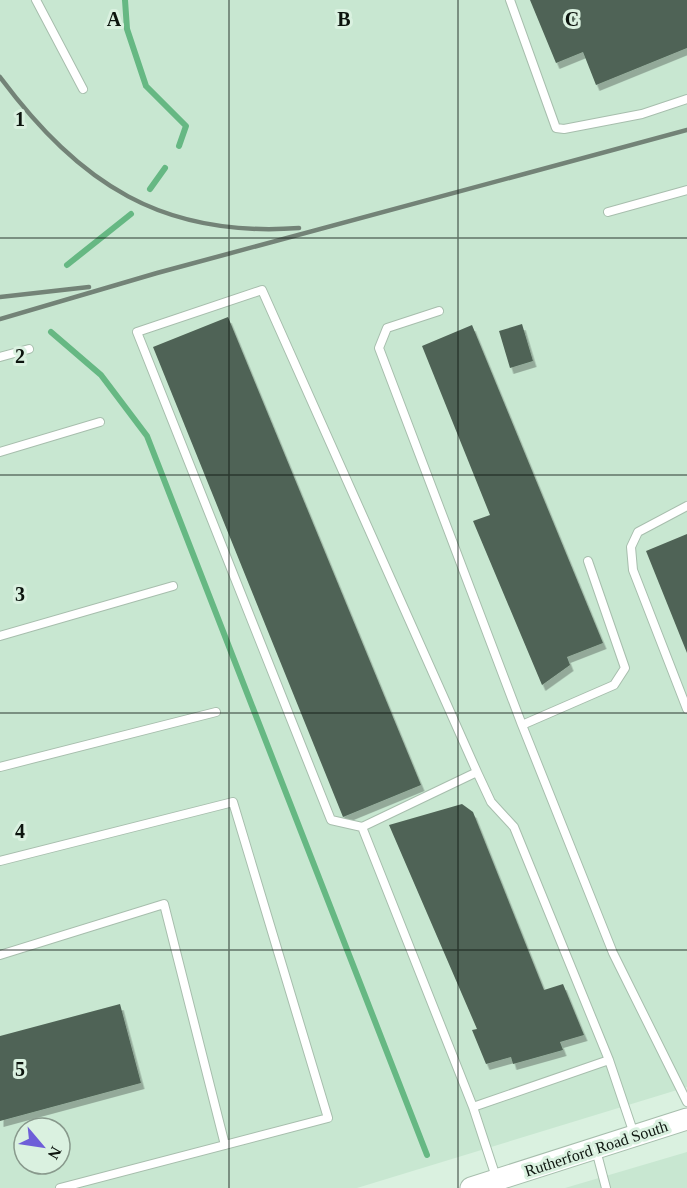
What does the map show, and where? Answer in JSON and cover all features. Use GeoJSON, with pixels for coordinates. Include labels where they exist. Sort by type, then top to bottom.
{"type":"FeatureCollection","features":[{"type":"Feature","properties":{"kind":"street","name":"Rutherford Road South"},"geometry":{"type":"LineString","coordinates":[[471,1188],[687,1119]]}},
{"type":"Feature","properties":{"kind":"lane"},"geometry":{"type":"LineString","coordinates":[[36,0],[83,89]]}},
{"type":"Feature","properties":{"kind":"lane"},"geometry":{"type":"LineString","coordinates":[[510,0],[556,128],[564,129],[642,114],[687,99]]}},
{"type":"Feature","properties":{"kind":"lane"},"geometry":{"type":"LineString","coordinates":[[608,212],[687,190]]}},
{"type":"Feature","properties":{"kind":"lane"},"geometry":{"type":"LineString","coordinates":[[477,772],[362,828],[330,820],[136,332],[262,290],[491,802],[514,827],[609,1060],[634,1136]]}},
{"type":"Feature","properties":{"kind":"lane"},"geometry":{"type":"LineString","coordinates":[[439,311],[387,328],[379,348],[522,725],[613,953],[687,1102]]}},
{"type":"Feature","properties":{"kind":"lane"},"geometry":{"type":"LineString","coordinates":[[0,357],[29,349]]}},
{"type":"Feature","properties":{"kind":"lane"},"geometry":{"type":"LineString","coordinates":[[0,452],[100,422]]}},
{"type":"Feature","properties":{"kind":"lane"},"geometry":{"type":"LineString","coordinates":[[687,506],[638,532],[631,547],[633,570],[687,709]]}},
{"type":"Feature","properties":{"kind":"lane"},"geometry":{"type":"LineString","coordinates":[[522,725],[614,685],[625,668],[588,561]]}},
{"type":"Feature","properties":{"kind":"lane"},"geometry":{"type":"LineString","coordinates":[[0,636],[173,586]]}},
{"type":"Feature","properties":{"kind":"lane"},"geometry":{"type":"LineString","coordinates":[[0,767],[216,712]]}},
{"type":"Feature","properties":{"kind":"lane"},"geometry":{"type":"LineString","coordinates":[[0,861],[233,802],[328,1118],[60,1188]]}},
{"type":"Feature","properties":{"kind":"lane"},"geometry":{"type":"LineString","coordinates":[[362,828],[473,1107],[497,1180]]}},
{"type":"Feature","properties":{"kind":"lane"},"geometry":{"type":"LineString","coordinates":[[0,955],[164,904],[225,1145]]}},
{"type":"Feature","properties":{"kind":"lane"},"geometry":{"type":"LineString","coordinates":[[473,1107],[609,1060]]}},
{"type":"Feature","properties":{"kind":"lane"},"geometry":{"type":"LineString","coordinates":[[595,1148],[606,1188]]}},
{"type":"Feature","properties":{"kind":"shaded area"},"geometry":{"type":"Polygon","coordinates":[[[0,0],[687,0],[687,1087],[357,1188],[0,1188],[0,0]]]}},
{"type":"Feature","properties":{"kind":"shaded area"},"geometry":{"type":"Polygon","coordinates":[[[687,1152],[687,1188],[565,1188],[687,1152]]]}},
{"type":"Feature","properties":{"kind":"building"},"geometry":{"type":"Polygon","coordinates":[[[530,0],[687,0],[687,48],[596,85],[583,52],[556,63],[530,0]]]}},
{"type":"Feature","properties":{"kind":"building"},"geometry":{"type":"Polygon","coordinates":[[[228,317],[421,785],[343,817],[153,347],[228,317]]]}},
{"type":"Feature","properties":{"kind":"building"},"geometry":{"type":"Polygon","coordinates":[[[522,324],[533,361],[510,368],[499,331],[522,324]]]}},
{"type":"Feature","properties":{"kind":"building"},"geometry":{"type":"Polygon","coordinates":[[[472,325],[603,643],[567,657],[570,665],[542,685],[473,521],[490,515],[422,346],[472,325]]]}},
{"type":"Feature","properties":{"kind":"building"},"geometry":{"type":"Polygon","coordinates":[[[687,534],[687,653],[646,551],[687,534]]]}},
{"type":"Feature","properties":{"kind":"building"},"geometry":{"type":"Polygon","coordinates":[[[462,804],[473,812],[544,990],[563,984],[584,1035],[560,1042],[563,1050],[513,1064],[511,1057],[486,1064],[472,1030],[477,1029],[389,825],[462,804]]]}},
{"type":"Feature","properties":{"kind":"building"},"geometry":{"type":"Polygon","coordinates":[[[120,1004],[141,1083],[0,1121],[0,1036],[120,1004]]]}},
{"type":"Feature","properties":{"kind":"waterway"},"geometry":{"type":"LineString","coordinates":[[125,0],[127,29],[146,86],[186,126],[179,146]]}},
{"type":"Feature","properties":{"kind":"waterway"},"geometry":{"type":"LineString","coordinates":[[150,189],[165,168]]}},
{"type":"Feature","properties":{"kind":"waterway"},"geometry":{"type":"LineString","coordinates":[[67,265],[131,214]]}},
{"type":"Feature","properties":{"kind":"waterway"},"geometry":{"type":"LineString","coordinates":[[51,332],[101,375],[147,436],[427,1155]]}},
{"type":"Feature","properties":{"kind":"railway"},"geometry":{"type":"LineString","coordinates":[[0,77],[30,115],[61,147],[94,174],[128,196],[165,213],[206,224],[250,229],[299,228]]}},
{"type":"Feature","properties":{"kind":"railway"},"geometry":{"type":"LineString","coordinates":[[0,319],[157,273],[687,130]]}},
{"type":"Feature","properties":{"kind":"railway"},"geometry":{"type":"LineString","coordinates":[[0,297],[89,287]]}}]}
